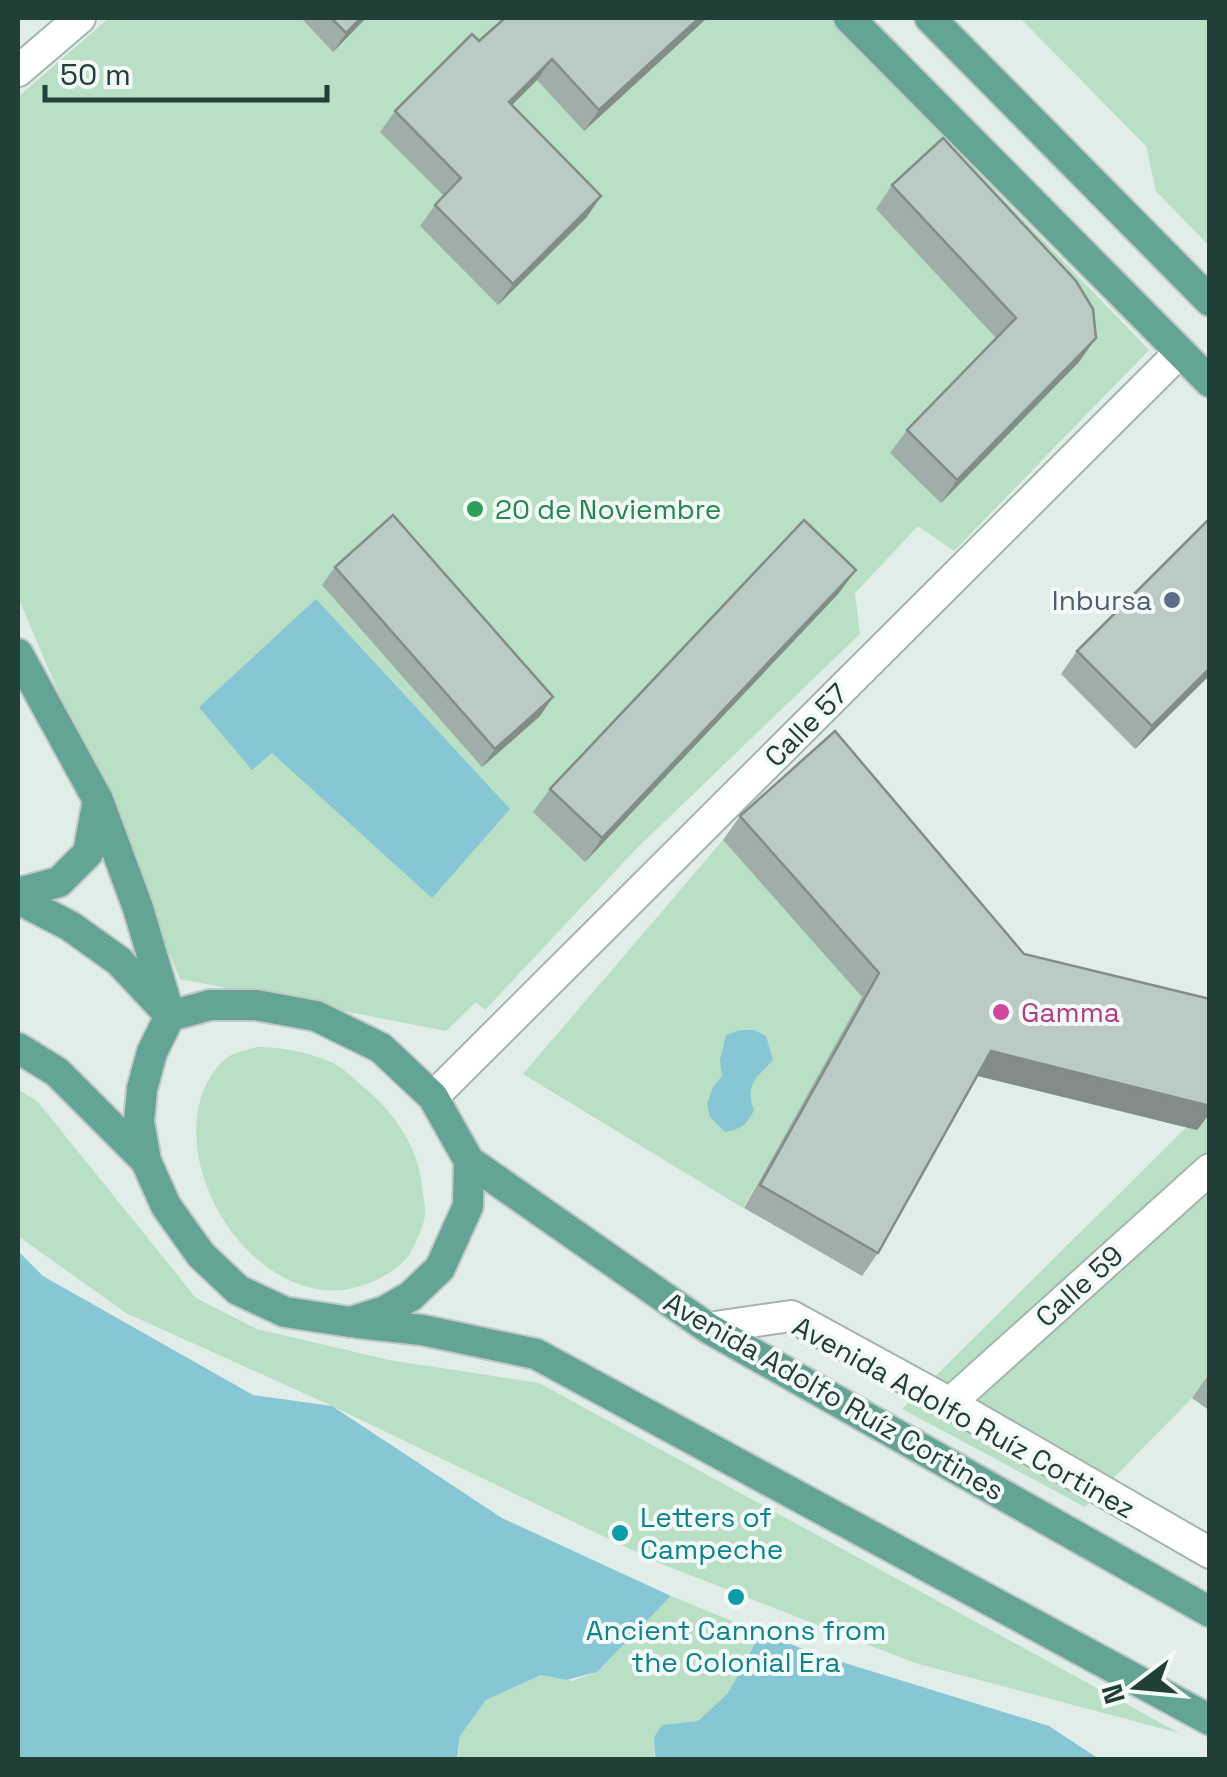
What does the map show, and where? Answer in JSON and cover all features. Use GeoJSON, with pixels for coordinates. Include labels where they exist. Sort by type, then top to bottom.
{"type":"FeatureCollection","features":[{"type":"Feature","properties":{"kind":"main road"},"geometry":{"type":"LineString","coordinates":[[850,18],[1210,382]]}},
{"type":"Feature","properties":{"kind":"main road"},"geometry":{"type":"LineString","coordinates":[[930,18],[1210,301]]}},
{"type":"Feature","properties":{"kind":"main road"},"geometry":{"type":"LineString","coordinates":[[18,654],[98,800],[138,908],[170,1016],[152,1052],[142,1089],[138,1122],[146,1161],[166,1206],[201,1255],[238,1290],[285,1312],[422,1330],[536,1354],[1210,1720]]}},
{"type":"Feature","properties":{"kind":"main road"},"geometry":{"type":"LineString","coordinates":[[18,891],[59,882],[88,853],[98,800]]}},
{"type":"Feature","properties":{"kind":"main road"},"geometry":{"type":"LineString","coordinates":[[18,899],[70,926],[119,962],[170,1016]]}},
{"type":"Feature","properties":{"kind":"main road"},"geometry":{"type":"LineString","coordinates":[[170,1016],[210,1005],[256,1005],[316,1016],[380,1048],[433,1097],[469,1161],[468,1206],[440,1268],[411,1296],[385,1311],[350,1322]]}},
{"type":"Feature","properties":{"kind":"main road"},"geometry":{"type":"LineString","coordinates":[[18,1048],[57,1072],[146,1161]]}},
{"type":"Feature","properties":{"kind":"main road","name":"Avenida Adolfo Ruíz Cortines"},"geometry":{"type":"LineString","coordinates":[[469,1161],[708,1328],[1210,1612]]}},
{"type":"Feature","properties":{"kind":"street"},"geometry":{"type":"LineString","coordinates":[[18,71],[80,18]]}},
{"type":"Feature","properties":{"kind":"street","name":"Calle 57"},"geometry":{"type":"LineString","coordinates":[[433,1097],[1180,352]]}},
{"type":"Feature","properties":{"kind":"street","name":"Calle 59"},"geometry":{"type":"LineString","coordinates":[[950,1403],[1210,1168]]}},
{"type":"Feature","properties":{"kind":"street","name":"Avenida Adolfo Ruíz Cortinez"},"geometry":{"type":"LineString","coordinates":[[708,1328],[792,1316],[1210,1554]]}},
{"type":"Feature","properties":{"kind":"green space","name":"20 de Noviembre"},"geometry":{"type":"Polygon","coordinates":[[[109,18],[829,18],[1149,350],[954,551],[918,526],[855,593],[860,634],[635,850],[485,1010],[476,1002],[446,1031],[180,979],[18,597],[18,97],[109,18]]]}},
{"type":"Feature","properties":{"kind":"green space"},"geometry":{"type":"Polygon","coordinates":[[[1020,18],[1209,18],[1209,246],[1156,191],[1146,146],[1020,18]]]}},
{"type":"Feature","properties":{"kind":"green space"},"geometry":{"type":"Polygon","coordinates":[[[723,840],[863,997],[743,1208],[523,1074],[723,840]]]}},
{"type":"Feature","properties":{"kind":"green space"},"geometry":{"type":"Polygon","coordinates":[[[257,1047],[313,1055],[335,1064],[374,1096],[404,1133],[417,1162],[425,1216],[408,1257],[380,1278],[332,1290],[296,1283],[263,1264],[234,1235],[213,1201],[200,1162],[196,1124],[205,1087],[228,1057],[257,1047]]]}},
{"type":"Feature","properties":{"kind":"green space"},"geometry":{"type":"Polygon","coordinates":[[[18,1089],[38,1102],[196,1298],[257,1329],[389,1360],[539,1383],[1179,1733],[915,1663],[659,1563],[332,1406],[126,1313],[18,1236],[18,1089]]]}},
{"type":"Feature","properties":{"kind":"green space"},"geometry":{"type":"Polygon","coordinates":[[[1209,1105],[1209,1372],[1192,1398],[1085,1507],[902,1409],[1209,1105]]]}},
{"type":"Feature","properties":{"kind":"green space"},"geometry":{"type":"Polygon","coordinates":[[[671,1596],[761,1633],[728,1693],[698,1721],[662,1725],[654,1737],[654,1759],[458,1760],[460,1736],[486,1700],[541,1675],[572,1681],[597,1672],[671,1596]]]}},
{"type":"Feature","properties":{"kind":"water"},"geometry":{"type":"Polygon","coordinates":[[[316,599],[510,809],[432,898],[272,753],[252,770],[199,707],[316,599]]]}},
{"type":"Feature","properties":{"kind":"water"},"geometry":{"type":"Polygon","coordinates":[[[754,1030],[766,1036],[773,1060],[751,1088],[754,1110],[749,1119],[739,1128],[725,1132],[710,1117],[707,1104],[722,1076],[720,1060],[726,1035],[754,1030]]]}},
{"type":"Feature","properties":{"kind":"water"},"geometry":{"type":"Polygon","coordinates":[[[18,1251],[43,1276],[253,1395],[332,1406],[502,1518],[671,1596],[597,1672],[566,1680],[541,1675],[486,1700],[460,1736],[457,1759],[18,1759],[18,1251]]]}},
{"type":"Feature","properties":{"kind":"water"},"geometry":{"type":"Polygon","coordinates":[[[761,1633],[819,1655],[1049,1726],[1099,1759],[655,1759],[654,1737],[662,1725],[698,1721],[728,1693],[761,1633]]]}},
{"type":"Feature","properties":{"kind":"building"},"geometry":{"type":"Polygon","coordinates":[[[331,18],[361,18],[346,33],[331,18]]]}},
{"type":"Feature","properties":{"kind":"building"},"geometry":{"type":"Polygon","coordinates":[[[505,18],[699,18],[599,110],[552,59],[509,102],[601,196],[513,284],[435,205],[461,178],[395,111],[472,34],[479,41],[505,18]]]}},
{"type":"Feature","properties":{"kind":"building"},"geometry":{"type":"Polygon","coordinates":[[[943,138],[1076,281],[1093,309],[1096,338],[957,480],[907,430],[1016,318],[892,185],[943,138]]]}},
{"type":"Feature","properties":{"kind":"building"},"geometry":{"type":"Polygon","coordinates":[[[393,515],[553,697],[495,749],[335,567],[393,515]]]}},
{"type":"Feature","properties":{"kind":"building","name":"Inbursa"},"geometry":{"type":"Polygon","coordinates":[[[1210,518],[1210,668],[1152,726],[1077,651],[1210,518]]]}},
{"type":"Feature","properties":{"kind":"building"},"geometry":{"type":"Polygon","coordinates":[[[804,520],[856,570],[602,838],[550,789],[804,520]]]}},
{"type":"Feature","properties":{"kind":"building","name":"Gamma"},"geometry":{"type":"Polygon","coordinates":[[[835,731],[1024,954],[1210,999],[1210,1106],[991,1051],[878,1253],[760,1185],[879,973],[740,816],[835,731]]]}},
{"type":"Feature","properties":{"kind":"place","name":"20 de Noviembre"},"geometry":{"type":"Point","coordinates":[475,509]}},
{"type":"Feature","properties":{"kind":"place","name":"Inbursa"},"geometry":{"type":"Point","coordinates":[1172,600]}},
{"type":"Feature","properties":{"kind":"place","name":"Gamma"},"geometry":{"type":"Point","coordinates":[1001,1012]}},
{"type":"Feature","properties":{"kind":"place","name":"Letters of Campeche"},"geometry":{"type":"Point","coordinates":[620,1533]}},
{"type":"Feature","properties":{"kind":"place","name":"Ancient Cannons from the Colonial Era"},"geometry":{"type":"Point","coordinates":[736,1597]}}]}
